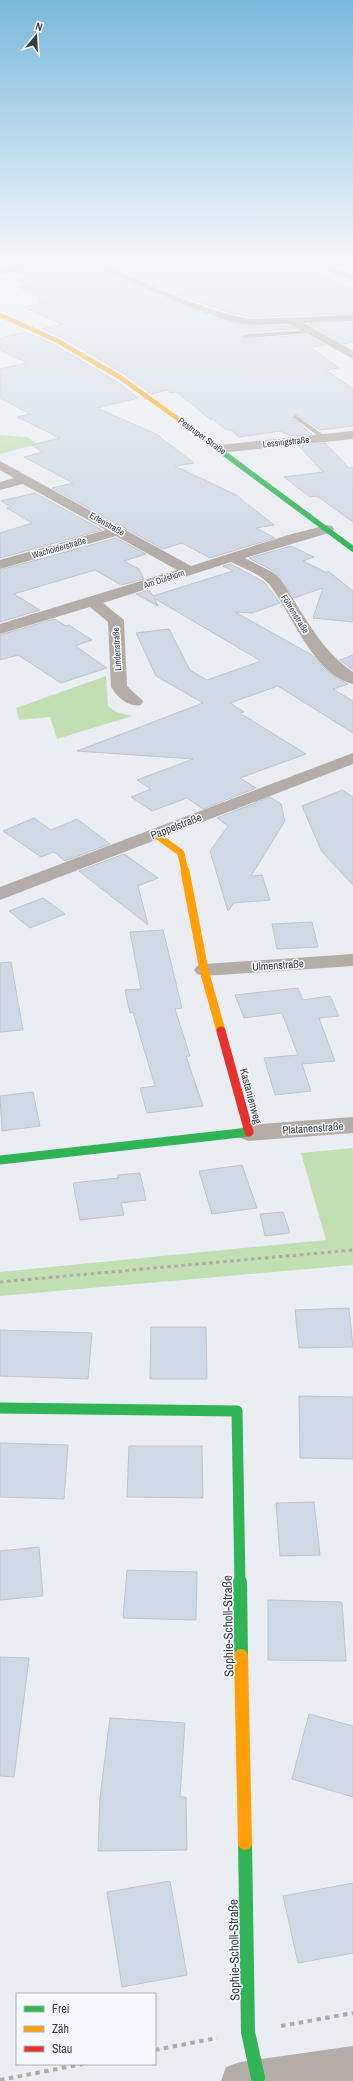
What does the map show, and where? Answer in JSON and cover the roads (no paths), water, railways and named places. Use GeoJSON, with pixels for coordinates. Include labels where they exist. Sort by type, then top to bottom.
{"type":"FeatureCollection","features":[{"type":"Feature","properties":{"kind":"street","name":"Pestruper Straße"},"geometry":{"type":"LineString","coordinates":[[89,359],[121,378],[353,549]]}},
{"type":"Feature","properties":{"kind":"street","name":"Lessingstraße"},"geometry":{"type":"LineString","coordinates":[[219,449],[353,435]]}},
{"type":"Feature","properties":{"kind":"street","name":"Erlenstraße"},"geometry":{"type":"LineString","coordinates":[[0,465],[189,571]]}},
{"type":"Feature","properties":{"kind":"street"},"geometry":{"type":"LineString","coordinates":[[0,486],[25,479]]}},
{"type":"Feature","properties":{"kind":"street","name":"Am Dulshorn"},"geometry":{"type":"LineString","coordinates":[[0,629],[92,602],[293,538],[327,530]]}},
{"type":"Feature","properties":{"kind":"street","name":"Wacholderstraße"},"geometry":{"type":"LineString","coordinates":[[0,565],[118,531]]}},
{"type":"Feature","properties":{"kind":"street","name":"Föhrenstraße"},"geometry":{"type":"LineString","coordinates":[[232,557],[269,576],[275,582],[305,632],[323,656],[342,673],[353,679]]}},
{"type":"Feature","properties":{"kind":"street","name":"Lindenstraße"},"geometry":{"type":"LineString","coordinates":[[92,602],[116,620],[119,687],[135,701]]}},
{"type":"Feature","properties":{"kind":"street","name":"Pappelstraße"},"geometry":{"type":"LineString","coordinates":[[0,894],[353,758]]}},
{"type":"Feature","properties":{"kind":"street","name":"Kastanienweg"},"geometry":{"type":"LineString","coordinates":[[0,1160],[248,1134],[204,970],[180,853],[155,834]]}},
{"type":"Feature","properties":{"kind":"street","name":"Ulmenstraße"},"geometry":{"type":"LineString","coordinates":[[204,970],[353,960]]}},
{"type":"Feature","properties":{"kind":"street","name":"Platanenstraße"},"geometry":{"type":"LineString","coordinates":[[248,1134],[353,1125]]}},
{"type":"Feature","properties":{"kind":"street","name":"Sophie-Scholl-Straße"},"geometry":{"type":"LineString","coordinates":[[0,1408],[237,1410],[249,2079]]}},
{"type":"Feature","properties":{"kind":"street"},"geometry":{"type":"LineString","coordinates":[[249,2079],[353,2065]]}},
{"type":"Feature","properties":{"kind":"lane"},"geometry":{"type":"LineString","coordinates":[[296,417],[324,438]]}}]}
